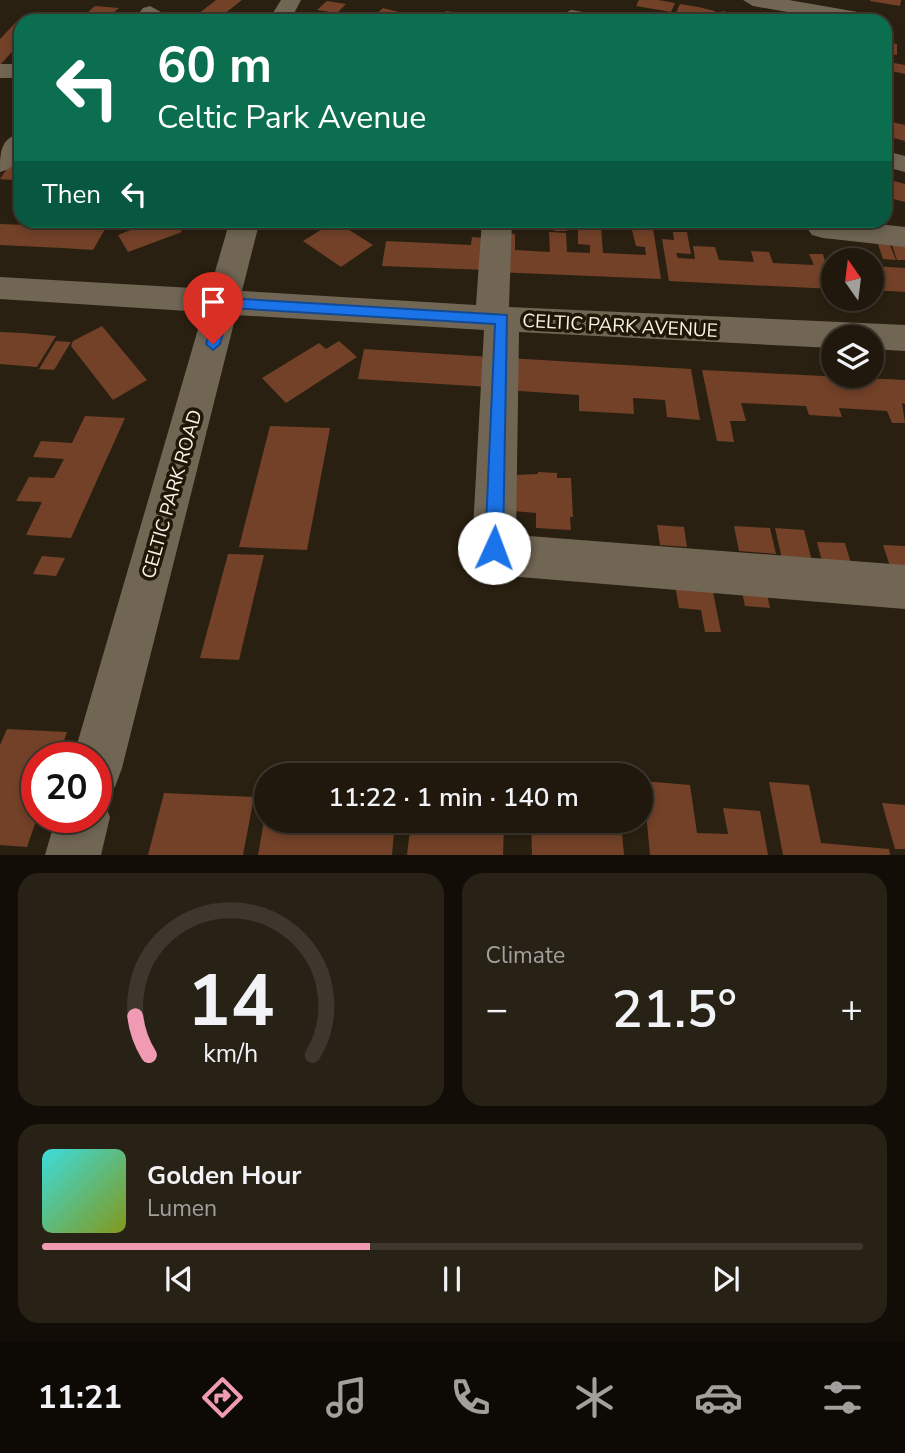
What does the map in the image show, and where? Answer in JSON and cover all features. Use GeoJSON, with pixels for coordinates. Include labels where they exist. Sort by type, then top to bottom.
{"type":"FeatureCollection","features":[{"type":"Feature","properties":{"kind":"street"},"geometry":{"type":"LineString","coordinates":[[753,0],[833,14]]}},
{"type":"Feature","properties":{"kind":"street","name":"CELTIC PARK ROAD"},"geometry":{"type":"LineString","coordinates":[[103,742],[225,303],[243,228]]}},
{"type":"Feature","properties":{"kind":"street"},"geometry":{"type":"LineString","coordinates":[[497,228],[494,548],[507,555],[905,587]]}},
{"type":"Feature","properties":{"kind":"street"},"geometry":{"type":"LineString","coordinates":[[823,228],[905,237]]}},
{"type":"Feature","properties":{"kind":"street","name":"CELTIC PARK AVENUE"},"geometry":{"type":"LineString","coordinates":[[0,288],[497,319],[905,338]]}},
{"type":"Feature","properties":{"kind":"street"},"geometry":{"type":"LineString","coordinates":[[73,855],[79,833]]}},
{"type":"Feature","properties":{"kind":"building"},"geometry":{"type":"Polygon","coordinates":[[[216,0],[242,0],[224,14],[198,14],[216,0]]]}},
{"type":"Feature","properties":{"kind":"building"},"geometry":{"type":"Polygon","coordinates":[[[639,0],[675,3],[671,12],[636,6],[639,0]]]}},
{"type":"Feature","properties":{"kind":"building"},"geometry":{"type":"Polygon","coordinates":[[[870,0],[901,0],[900,6],[870,0]]]}},
{"type":"Feature","properties":{"kind":"building"},"geometry":{"type":"Polygon","coordinates":[[[327,1],[346,4],[337,13],[317,10],[327,1]]]}},
{"type":"Feature","properties":{"kind":"building"},"geometry":{"type":"Polygon","coordinates":[[[680,4],[715,11],[714,14],[676,13],[680,4]]]}},
{"type":"Feature","properties":{"kind":"building"},"geometry":{"type":"Polygon","coordinates":[[[95,6],[119,8],[114,12],[120,13],[119,14],[86,14],[95,6]]]}},
{"type":"Feature","properties":{"kind":"building"},"geometry":{"type":"Polygon","coordinates":[[[383,8],[407,14],[376,14],[383,8]]]}},
{"type":"Feature","properties":{"kind":"building"},"geometry":{"type":"Polygon","coordinates":[[[14,24],[14,50],[0,65],[0,39],[14,24]]]}},
{"type":"Feature","properties":{"kind":"building"},"geometry":{"type":"Polygon","coordinates":[[[892,43],[897,44],[897,55],[892,54],[892,43]]]}},
{"type":"Feature","properties":{"kind":"building"},"geometry":{"type":"Polygon","coordinates":[[[892,63],[905,65],[905,74],[892,71],[892,63]]]}},
{"type":"Feature","properties":{"kind":"building"},"geometry":{"type":"Polygon","coordinates":[[[892,122],[905,125],[905,141],[892,138],[892,122]]]}},
{"type":"Feature","properties":{"kind":"building"},"geometry":{"type":"Polygon","coordinates":[[[9,166],[14,167],[12,180],[0,179],[9,166]]]}},
{"type":"Feature","properties":{"kind":"building"},"geometry":{"type":"Polygon","coordinates":[[[892,181],[905,184],[905,202],[892,199],[892,181]]]}},
{"type":"Feature","properties":{"kind":"building"},"geometry":{"type":"Polygon","coordinates":[[[0,224],[14,225],[14,228],[105,229],[93,250],[0,245],[0,224]]]}},
{"type":"Feature","properties":{"kind":"building"},"geometry":{"type":"Polygon","coordinates":[[[136,228],[180,228],[182,232],[128,252],[118,235],[136,228]]]}},
{"type":"Feature","properties":{"kind":"building"},"geometry":{"type":"Polygon","coordinates":[[[324,228],[346,228],[373,245],[341,267],[303,241],[324,228]]]}},
{"type":"Feature","properties":{"kind":"building"},"geometry":{"type":"Polygon","coordinates":[[[554,228],[567,228],[567,231],[554,231],[554,228]]]}},
{"type":"Feature","properties":{"kind":"building"},"geometry":{"type":"Polygon","coordinates":[[[578,228],[601,228],[603,253],[646,255],[645,247],[636,246],[632,228],[653,228],[661,279],[497,272],[498,233],[515,234],[515,250],[550,252],[549,232],[566,233],[567,252],[590,253],[590,245],[578,244],[578,228]]]}},
{"type":"Feature","properties":{"kind":"building"},"geometry":{"type":"Polygon","coordinates":[[[673,232],[687,232],[691,254],[676,253],[678,258],[695,259],[693,246],[715,247],[719,260],[754,262],[751,251],[769,252],[773,263],[814,265],[809,254],[821,254],[821,288],[669,281],[662,239],[674,240],[673,232]]]}},
{"type":"Feature","properties":{"kind":"building"},"geometry":{"type":"Polygon","coordinates":[[[472,237],[488,238],[487,270],[382,266],[386,241],[471,245],[472,237]]]}},
{"type":"Feature","properties":{"kind":"building"},"geometry":{"type":"Polygon","coordinates":[[[891,242],[905,243],[905,260],[897,260],[891,242]]]}},
{"type":"Feature","properties":{"kind":"building"},"geometry":{"type":"Polygon","coordinates":[[[878,244],[890,245],[896,260],[884,259],[884,248],[879,248],[878,244]]]}},
{"type":"Feature","properties":{"kind":"building"},"geometry":{"type":"Polygon","coordinates":[[[884,267],[905,268],[905,292],[884,291],[884,267]]]}},
{"type":"Feature","properties":{"kind":"building"},"geometry":{"type":"Polygon","coordinates":[[[102,326],[147,380],[113,400],[71,346],[73,341],[102,326]]]}},
{"type":"Feature","properties":{"kind":"building"},"geometry":{"type":"Polygon","coordinates":[[[0,332],[56,336],[37,367],[0,364],[0,332]]]}},
{"type":"Feature","properties":{"kind":"building"},"geometry":{"type":"Polygon","coordinates":[[[56,341],[71,342],[54,370],[39,369],[56,341]]]}},
{"type":"Feature","properties":{"kind":"building"},"geometry":{"type":"Polygon","coordinates":[[[339,341],[357,357],[286,403],[262,378],[319,343],[326,349],[339,341]]]}},
{"type":"Feature","properties":{"kind":"building"},"geometry":{"type":"Polygon","coordinates":[[[364,349],[491,357],[489,387],[358,379],[364,349]]]}},
{"type":"Feature","properties":{"kind":"building"},"geometry":{"type":"Polygon","coordinates":[[[507,358],[691,369],[700,420],[667,417],[665,400],[633,398],[634,414],[579,411],[579,395],[505,390],[507,358]]]}},
{"type":"Feature","properties":{"kind":"building"},"geometry":{"type":"Polygon","coordinates":[[[702,370],[821,376],[821,388],[884,388],[884,379],[905,380],[905,404],[902,403],[905,423],[892,423],[887,411],[839,408],[842,417],[809,415],[806,406],[741,403],[746,421],[730,421],[734,442],[717,441],[702,370]]]}},
{"type":"Feature","properties":{"kind":"building"},"geometry":{"type":"Polygon","coordinates":[[[85,416],[125,418],[71,538],[26,535],[42,502],[16,501],[29,477],[54,478],[64,459],[33,457],[41,441],[72,443],[85,416]]]}},
{"type":"Feature","properties":{"kind":"building"},"geometry":{"type":"Polygon","coordinates":[[[270,426],[330,428],[307,550],[239,547],[270,426]]]}},
{"type":"Feature","properties":{"kind":"building"},"geometry":{"type":"Polygon","coordinates":[[[557,473],[557,478],[571,478],[571,530],[536,528],[536,513],[513,511],[514,475],[557,473]]]}},
{"type":"Feature","properties":{"kind":"building"},"geometry":{"type":"Polygon","coordinates":[[[657,525],[684,527],[687,547],[660,545],[657,525]]]}},
{"type":"Feature","properties":{"kind":"building"},"geometry":{"type":"Polygon","coordinates":[[[734,526],[770,528],[776,554],[739,551],[734,526]]]}},
{"type":"Feature","properties":{"kind":"building"},"geometry":{"type":"Polygon","coordinates":[[[775,528],[804,530],[813,565],[783,563],[775,528]]]}},
{"type":"Feature","properties":{"kind":"building"},"geometry":{"type":"Polygon","coordinates":[[[817,542],[845,543],[852,567],[823,565],[817,542]]]}},
{"type":"Feature","properties":{"kind":"building"},"geometry":{"type":"Polygon","coordinates":[[[883,545],[905,546],[905,576],[893,575],[883,545]]]}},
{"type":"Feature","properties":{"kind":"building"},"geometry":{"type":"Polygon","coordinates":[[[228,554],[264,555],[239,660],[200,658],[228,554]]]}},
{"type":"Feature","properties":{"kind":"building"},"geometry":{"type":"Polygon","coordinates":[[[42,556],[65,558],[56,576],[33,574],[42,556]]]}},
{"type":"Feature","properties":{"kind":"building"},"geometry":{"type":"Polygon","coordinates":[[[675,585],[712,587],[721,632],[705,632],[701,610],[679,608],[675,585]]]}},
{"type":"Feature","properties":{"kind":"building"},"geometry":{"type":"Polygon","coordinates":[[[741,587],[766,589],[770,608],[745,606],[741,587]]]}},
{"type":"Feature","properties":{"kind":"building"},"geometry":{"type":"Polygon","coordinates":[[[7,729],[67,732],[64,742],[21,742],[21,833],[32,833],[27,847],[0,845],[0,745],[7,729]]]}},
{"type":"Feature","properties":{"kind":"building"},"geometry":{"type":"Polygon","coordinates":[[[653,782],[690,785],[697,833],[728,834],[723,808],[760,811],[768,855],[650,855],[648,833],[653,833],[653,782]]]}},
{"type":"Feature","properties":{"kind":"building"},"geometry":{"type":"Polygon","coordinates":[[[769,782],[809,785],[821,843],[889,849],[890,855],[783,855],[769,782]]]}},
{"type":"Feature","properties":{"kind":"building"},"geometry":{"type":"Polygon","coordinates":[[[164,793],[254,797],[243,855],[148,855],[164,793]]]}},
{"type":"Feature","properties":{"kind":"building"},"geometry":{"type":"Polygon","coordinates":[[[882,803],[905,805],[905,849],[895,849],[882,803]]]}},
{"type":"Feature","properties":{"kind":"building"},"geometry":{"type":"Polygon","coordinates":[[[262,833],[394,833],[392,855],[258,855],[262,833]]]}},
{"type":"Feature","properties":{"kind":"building"},"geometry":{"type":"Polygon","coordinates":[[[410,833],[504,833],[503,855],[407,855],[410,833]]]}},
{"type":"Feature","properties":{"kind":"building"},"geometry":{"type":"Polygon","coordinates":[[[531,833],[622,833],[624,855],[532,855],[531,833]]]}},
{"type":"Feature","properties":{"kind":"route"},"geometry":{"type":"LineString","coordinates":[[213,344],[225,303],[502,319],[494,548]]}}]}
